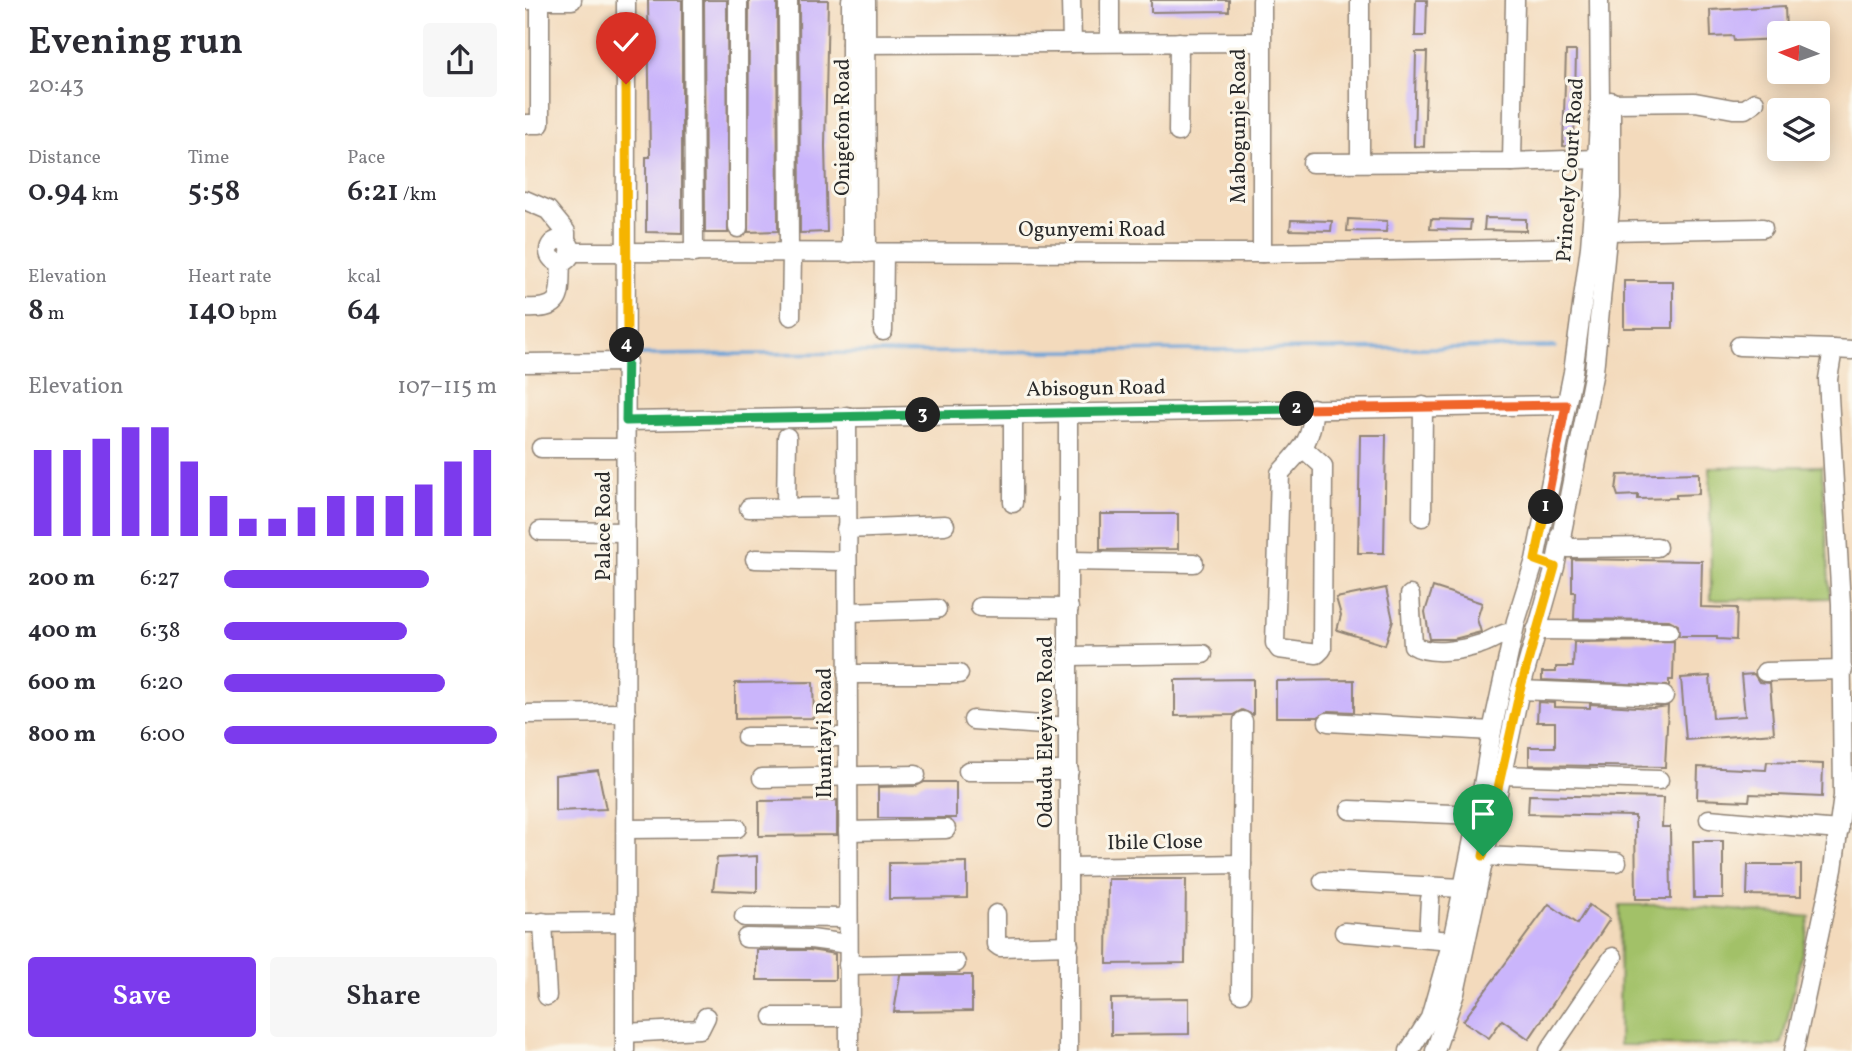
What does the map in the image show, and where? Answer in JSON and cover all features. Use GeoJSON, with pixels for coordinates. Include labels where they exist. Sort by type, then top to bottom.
{"type":"FeatureCollection","features":[{"type":"Feature","properties":{"kind":"street"},"geometry":{"type":"LineString","coordinates":[[525,0],[572,0]]}},
{"type":"Feature","properties":{"kind":"street"},"geometry":{"type":"LineString","coordinates":[[525,124],[540,124],[532,42],[540,0]]}},
{"type":"Feature","properties":{"kind":"street","name":"Palace Road"},"geometry":{"type":"LineString","coordinates":[[625,1051],[626,0]]}},
{"type":"Feature","properties":{"kind":"street"},"geometry":{"type":"LineString","coordinates":[[693,0],[694,253]]}},
{"type":"Feature","properties":{"kind":"street"},"geometry":{"type":"LineString","coordinates":[[738,0],[738,228]]}},
{"type":"Feature","properties":{"kind":"street"},"geometry":{"type":"LineString","coordinates":[[788,0],[791,316]]}},
{"type":"Feature","properties":{"kind":"street","name":"Onigefon Road"},"geometry":{"type":"LineString","coordinates":[[851,0],[858,44],[867,253],[883,331]]}},
{"type":"Feature","properties":{"kind":"street","name":"Onigefon Road"},"geometry":{"type":"LineString","coordinates":[[858,44],[866,0]]}},
{"type":"Feature","properties":{"kind":"street"},"geometry":{"type":"LineString","coordinates":[[1071,0],[1072,43]]}},
{"type":"Feature","properties":{"kind":"street"},"geometry":{"type":"LineString","coordinates":[[1110,0],[1110,42]]}},
{"type":"Feature","properties":{"kind":"street","name":"Mabogunje Road"},"geometry":{"type":"LineString","coordinates":[[1262,0],[1262,253]]}},
{"type":"Feature","properties":{"kind":"street"},"geometry":{"type":"LineString","coordinates":[[1360,0],[1360,162]]}},
{"type":"Feature","properties":{"kind":"street"},"geometry":{"type":"LineString","coordinates":[[1512,162],[1515,0]]}},
{"type":"Feature","properties":{"kind":"street","name":"Princely Court Road"},"geometry":{"type":"LineString","coordinates":[[1409,1051],[1430,1018],[1452,941],[1513,632],[1535,560],[1566,405],[1590,247],[1600,103],[1599,0]]}},
{"type":"Feature","properties":{"kind":"street"},"geometry":{"type":"LineString","coordinates":[[1435,1051],[1455,993],[1520,690],[1555,567],[1594,371],[1611,198],[1611,0]]}},
{"type":"Feature","properties":{"kind":"street"},"geometry":{"type":"LineString","coordinates":[[1178,42],[1178,132]]}},
{"type":"Feature","properties":{"kind":"street"},"geometry":{"type":"LineString","coordinates":[[858,44],[1261,42]]}},
{"type":"Feature","properties":{"kind":"street"},"geometry":{"type":"LineString","coordinates":[[1611,103],[1695,102],[1745,109],[1755,102]]}},
{"type":"Feature","properties":{"kind":"street"},"geometry":{"type":"LineString","coordinates":[[1312,163],[1597,159]]}},
{"type":"Feature","properties":{"kind":"street"},"geometry":{"type":"LineString","coordinates":[[525,200],[548,210],[566,232],[566,252],[559,296],[553,305],[543,309],[525,308]]}},
{"type":"Feature","properties":{"kind":"street"},"geometry":{"type":"LineString","coordinates":[[1608,231],[1763,228]]}},
{"type":"Feature","properties":{"kind":"street","name":"Ogunyemi Road"},"geometry":{"type":"LineString","coordinates":[[566,252],[1262,253],[1558,248]]}},
{"type":"Feature","properties":{"kind":"street"},"geometry":{"type":"LineString","coordinates":[[1739,346],[1852,350]]}},
{"type":"Feature","properties":{"kind":"street"},"geometry":{"type":"LineString","coordinates":[[1794,1051],[1839,830],[1843,784],[1842,604],[1828,379],[1833,349]]}},
{"type":"Feature","properties":{"kind":"street"},"geometry":{"type":"LineString","coordinates":[[525,363],[627,362]]}},
{"type":"Feature","properties":{"kind":"street","name":"Abisogun Road"},"geometry":{"type":"LineString","coordinates":[[626,421],[1566,405]]}},
{"type":"Feature","properties":{"kind":"street"},"geometry":{"type":"LineString","coordinates":[[1422,517],[1423,406]]}},
{"type":"Feature","properties":{"kind":"street"},"geometry":{"type":"LineString","coordinates":[[1303,448],[1323,466],[1322,649],[1317,654],[1279,649],[1275,643],[1280,474],[1303,448],[1313,428],[1313,408]]}},
{"type":"Feature","properties":{"kind":"street","name":"Odudu Eleyiwo Road"},"geometry":{"type":"LineString","coordinates":[[1068,413],[1068,1051]]}},
{"type":"Feature","properties":{"kind":"street"},"geometry":{"type":"LineString","coordinates":[[1013,414],[1013,503]]}},
{"type":"Feature","properties":{"kind":"street","name":"Ihuntayi Road"},"geometry":{"type":"LineString","coordinates":[[847,416],[849,1051]]}},
{"type":"Feature","properties":{"kind":"street"},"geometry":{"type":"LineString","coordinates":[[786,508],[787,437]]}},
{"type":"Feature","properties":{"kind":"street"},"geometry":{"type":"LineString","coordinates":[[541,448],[627,448]]}},
{"type":"Feature","properties":{"kind":"street"},"geometry":{"type":"LineString","coordinates":[[748,509],[846,507]]}},
{"type":"Feature","properties":{"kind":"street"},"geometry":{"type":"LineString","coordinates":[[846,529],[945,525]]}},
{"type":"Feature","properties":{"kind":"street"},"geometry":{"type":"LineString","coordinates":[[540,531],[626,532]]}},
{"type":"Feature","properties":{"kind":"street"},"geometry":{"type":"LineString","coordinates":[[1560,534],[1568,548],[1657,547]]}},
{"type":"Feature","properties":{"kind":"street"},"geometry":{"type":"LineString","coordinates":[[755,559],[846,561]]}},
{"type":"Feature","properties":{"kind":"street"},"geometry":{"type":"LineString","coordinates":[[1535,560],[1555,567]]}},
{"type":"Feature","properties":{"kind":"street"},"geometry":{"type":"LineString","coordinates":[[1069,561],[1194,563]]}},
{"type":"Feature","properties":{"kind":"street"},"geometry":{"type":"LineString","coordinates":[[1410,595],[1413,645],[1417,648],[1441,651],[1483,644],[1501,633],[1513,632]]}},
{"type":"Feature","properties":{"kind":"street"},"geometry":{"type":"LineString","coordinates":[[980,607],[1069,607]]}},
{"type":"Feature","properties":{"kind":"street"},"geometry":{"type":"LineString","coordinates":[[848,612],[937,609]]}},
{"type":"Feature","properties":{"kind":"street"},"geometry":{"type":"LineString","coordinates":[[1536,630],[1669,631]]}},
{"type":"Feature","properties":{"kind":"street"},"geometry":{"type":"LineString","coordinates":[[1069,656],[1203,653]]}},
{"type":"Feature","properties":{"kind":"street"},"geometry":{"type":"LineString","coordinates":[[1765,672],[1843,670]]}},
{"type":"Feature","properties":{"kind":"street"},"geometry":{"type":"LineString","coordinates":[[847,674],[959,674]]}},
{"type":"Feature","properties":{"kind":"street"},"geometry":{"type":"LineString","coordinates":[[1520,690],[1664,696]]}},
{"type":"Feature","properties":{"kind":"street"},"geometry":{"type":"LineString","coordinates":[[525,714],[627,713]]}},
{"type":"Feature","properties":{"kind":"street"},"geometry":{"type":"LineString","coordinates":[[973,720],[1069,727]]}},
{"type":"Feature","properties":{"kind":"street"},"geometry":{"type":"LineString","coordinates":[[1241,993],[1243,721]]}},
{"type":"Feature","properties":{"kind":"street"},"geometry":{"type":"LineString","coordinates":[[1328,722],[1492,731]]}},
{"type":"Feature","properties":{"kind":"street"},"geometry":{"type":"LineString","coordinates":[[746,737],[847,737]]}},
{"type":"Feature","properties":{"kind":"street"},"geometry":{"type":"LineString","coordinates":[[968,771],[1069,771]]}},
{"type":"Feature","properties":{"kind":"street"},"geometry":{"type":"LineString","coordinates":[[762,778],[916,775]]}},
{"type":"Feature","properties":{"kind":"street"},"geometry":{"type":"LineString","coordinates":[[1501,775],[1659,780]]}},
{"type":"Feature","properties":{"kind":"street"},"geometry":{"type":"LineString","coordinates":[[1350,810],[1478,815]]}},
{"type":"Feature","properties":{"kind":"street"},"geometry":{"type":"LineString","coordinates":[[1709,819],[1839,830]]}},
{"type":"Feature","properties":{"kind":"street"},"geometry":{"type":"LineString","coordinates":[[626,829],[737,828]]}},
{"type":"Feature","properties":{"kind":"street"},"geometry":{"type":"LineString","coordinates":[[848,831],[946,829]]}},
{"type":"Feature","properties":{"kind":"street"},"geometry":{"type":"LineString","coordinates":[[1483,856],[1617,862]]}},
{"type":"Feature","properties":{"kind":"street","name":"Ibile Close"},"geometry":{"type":"LineString","coordinates":[[1070,867],[1242,864]]}},
{"type":"Feature","properties":{"kind":"street"},"geometry":{"type":"LineString","coordinates":[[1323,881],[1462,888]]}},
{"type":"Feature","properties":{"kind":"street"},"geometry":{"type":"LineString","coordinates":[[1428,938],[1430,899]]}},
{"type":"Feature","properties":{"kind":"street"},"geometry":{"type":"LineString","coordinates":[[996,914],[996,944],[1000,947],[1069,945]]}},
{"type":"Feature","properties":{"kind":"street"},"geometry":{"type":"LineString","coordinates":[[744,917],[848,918]]}},
{"type":"Feature","properties":{"kind":"street"},"geometry":{"type":"LineString","coordinates":[[547,996],[534,922],[626,922]]}},
{"type":"Feature","properties":{"kind":"street"},"geometry":{"type":"LineString","coordinates":[[1343,932],[1452,941]]}},
{"type":"Feature","properties":{"kind":"street"},"geometry":{"type":"LineString","coordinates":[[746,938],[811,939],[848,944]]}},
{"type":"Feature","properties":{"kind":"street"},"geometry":{"type":"LineString","coordinates":[[1549,1051],[1613,957]]}},
{"type":"Feature","properties":{"kind":"street"},"geometry":{"type":"LineString","coordinates":[[848,965],[956,963]]}},
{"type":"Feature","properties":{"kind":"street"},"geometry":{"type":"LineString","coordinates":[[625,1032],[700,1029],[706,1017]]}},
{"type":"Feature","properties":{"kind":"street"},"geometry":{"type":"LineString","coordinates":[[773,1017],[849,1017]]}},
{"type":"Feature","properties":{"kind":"green space"},"geometry":{"type":"Polygon","coordinates":[[[1822,466],[1830,598],[1711,600],[1710,467],[1822,466]]]}},
{"type":"Feature","properties":{"kind":"green space"},"geometry":{"type":"Polygon","coordinates":[[[1620,905],[1679,905],[1810,917],[1782,1043],[1775,1046],[1619,1045],[1620,905]]]}},
{"type":"Feature","properties":{"kind":"building"},"geometry":{"type":"Polygon","coordinates":[[[648,0],[682,0],[682,233],[646,232],[646,157],[650,157],[648,0]]]}},
{"type":"Feature","properties":{"kind":"building"},"geometry":{"type":"Polygon","coordinates":[[[704,0],[727,0],[728,233],[705,233],[704,0]]]}},
{"type":"Feature","properties":{"kind":"building"},"geometry":{"type":"Polygon","coordinates":[[[749,0],[777,0],[778,231],[748,232],[749,0]]]}},
{"type":"Feature","properties":{"kind":"building"},"geometry":{"type":"Polygon","coordinates":[[[799,0],[828,0],[825,146],[827,232],[800,233],[799,0]]]}},
{"type":"Feature","properties":{"kind":"building"},"geometry":{"type":"Polygon","coordinates":[[[1151,0],[1229,0],[1229,11],[1151,12],[1151,0]]]}},
{"type":"Feature","properties":{"kind":"building"},"geometry":{"type":"Polygon","coordinates":[[[1416,0],[1427,0],[1426,36],[1415,36],[1416,0]]]}},
{"type":"Feature","properties":{"kind":"building"},"geometry":{"type":"Polygon","coordinates":[[[1785,6],[1786,21],[1767,21],[1767,40],[1734,41],[1733,36],[1711,37],[1710,10],[1785,6]]]}},
{"type":"Feature","properties":{"kind":"building"},"geometry":{"type":"Polygon","coordinates":[[[1566,51],[1576,51],[1574,147],[1563,146],[1566,51]]]}},
{"type":"Feature","properties":{"kind":"building"},"geometry":{"type":"Polygon","coordinates":[[[1416,52],[1427,52],[1424,147],[1414,146],[1416,52]]]}},
{"type":"Feature","properties":{"kind":"building"},"geometry":{"type":"Polygon","coordinates":[[[1485,218],[1526,219],[1526,231],[1484,230],[1485,218]]]}},
{"type":"Feature","properties":{"kind":"building"},"geometry":{"type":"Polygon","coordinates":[[[1348,219],[1387,221],[1386,232],[1347,231],[1348,219]]]}},
{"type":"Feature","properties":{"kind":"building"},"geometry":{"type":"Polygon","coordinates":[[[1431,219],[1471,220],[1470,230],[1430,229],[1431,219]]]}},
{"type":"Feature","properties":{"kind":"building"},"geometry":{"type":"Polygon","coordinates":[[[1291,220],[1332,221],[1331,231],[1290,230],[1291,220]]]}},
{"type":"Feature","properties":{"kind":"building"},"geometry":{"type":"Polygon","coordinates":[[[1624,281],[1673,281],[1673,328],[1624,328],[1624,281]]]}},
{"type":"Feature","properties":{"kind":"building"},"geometry":{"type":"Polygon","coordinates":[[[1360,435],[1386,435],[1384,553],[1358,553],[1360,435]]]}},
{"type":"Feature","properties":{"kind":"building"},"geometry":{"type":"Polygon","coordinates":[[[1699,473],[1699,494],[1676,495],[1676,498],[1638,499],[1638,495],[1618,496],[1616,490],[1618,475],[1699,473]]]}},
{"type":"Feature","properties":{"kind":"building"},"geometry":{"type":"Polygon","coordinates":[[[1100,514],[1178,514],[1178,549],[1100,550],[1100,514]]]}},
{"type":"Feature","properties":{"kind":"building"},"geometry":{"type":"Polygon","coordinates":[[[1572,559],[1702,561],[1701,607],[1737,608],[1736,640],[1717,639],[1717,636],[1679,636],[1678,625],[1669,620],[1574,619],[1572,559]]]}},
{"type":"Feature","properties":{"kind":"building"},"geometry":{"type":"Polygon","coordinates":[[[1433,587],[1482,603],[1477,619],[1481,632],[1454,639],[1430,639],[1425,612],[1433,587]]]}},
{"type":"Feature","properties":{"kind":"building"},"geometry":{"type":"Polygon","coordinates":[[[1386,588],[1393,620],[1385,645],[1337,630],[1341,615],[1336,598],[1386,588]]]}},
{"type":"Feature","properties":{"kind":"building"},"geometry":{"type":"Polygon","coordinates":[[[1674,641],[1673,680],[1669,680],[1669,686],[1542,680],[1542,672],[1556,672],[1556,667],[1573,667],[1574,642],[1674,641]]]}},
{"type":"Feature","properties":{"kind":"building"},"geometry":{"type":"Polygon","coordinates":[[[1754,674],[1759,682],[1770,683],[1774,733],[1686,740],[1681,678],[1710,676],[1713,718],[1745,716],[1741,675],[1754,674]]]}},
{"type":"Feature","properties":{"kind":"building"},"geometry":{"type":"Polygon","coordinates":[[[1253,679],[1253,715],[1242,710],[1233,715],[1175,716],[1175,680],[1253,679]]]}},
{"type":"Feature","properties":{"kind":"building"},"geometry":{"type":"Polygon","coordinates":[[[1354,680],[1354,712],[1329,711],[1318,717],[1276,717],[1276,681],[1354,680]]]}},
{"type":"Feature","properties":{"kind":"building"},"geometry":{"type":"Polygon","coordinates":[[[813,682],[814,718],[735,719],[735,683],[813,682]]]}},
{"type":"Feature","properties":{"kind":"building"},"geometry":{"type":"Polygon","coordinates":[[[1538,702],[1554,703],[1554,707],[1590,708],[1590,704],[1653,708],[1668,706],[1665,767],[1529,765],[1529,747],[1555,747],[1555,722],[1537,722],[1538,702]]]}},
{"type":"Feature","properties":{"kind":"building"},"geometry":{"type":"Polygon","coordinates":[[[1767,762],[1823,764],[1822,797],[1750,794],[1749,801],[1697,799],[1698,767],[1766,770],[1767,762]]]}},
{"type":"Feature","properties":{"kind":"building"},"geometry":{"type":"Polygon","coordinates":[[[598,770],[606,809],[555,811],[555,775],[598,770]]]}},
{"type":"Feature","properties":{"kind":"building"},"geometry":{"type":"Polygon","coordinates":[[[924,782],[956,782],[956,818],[878,818],[878,787],[916,786],[924,782]]]}},
{"type":"Feature","properties":{"kind":"building"},"geometry":{"type":"Polygon","coordinates":[[[1529,795],[1663,798],[1662,827],[1670,827],[1671,899],[1636,899],[1635,816],[1528,814],[1529,795]]]}},
{"type":"Feature","properties":{"kind":"building"},"geometry":{"type":"Polygon","coordinates":[[[837,800],[837,835],[759,836],[759,801],[837,800]]]}},
{"type":"Feature","properties":{"kind":"building"},"geometry":{"type":"Polygon","coordinates":[[[1693,841],[1723,841],[1723,898],[1694,898],[1693,841]]]}},
{"type":"Feature","properties":{"kind":"building"},"geometry":{"type":"Polygon","coordinates":[[[757,856],[757,892],[713,890],[717,858],[757,856]]]}},
{"type":"Feature","properties":{"kind":"building"},"geometry":{"type":"Polygon","coordinates":[[[967,862],[967,898],[889,899],[889,863],[967,862]]]}},
{"type":"Feature","properties":{"kind":"building"},"geometry":{"type":"Polygon","coordinates":[[[1748,865],[1801,865],[1801,896],[1747,895],[1748,865]]]}},
{"type":"Feature","properties":{"kind":"building"},"geometry":{"type":"Polygon","coordinates":[[[1108,879],[1186,879],[1185,963],[1107,964],[1108,879]]]}},
{"type":"Feature","properties":{"kind":"building"},"geometry":{"type":"Polygon","coordinates":[[[1549,904],[1577,924],[1589,905],[1610,919],[1529,1039],[1502,1020],[1489,1038],[1463,1021],[1549,904]]]}},
{"type":"Feature","properties":{"kind":"building"},"geometry":{"type":"Polygon","coordinates":[[[757,950],[810,950],[835,954],[835,980],[757,980],[757,950]]]}},
{"type":"Feature","properties":{"kind":"building"},"geometry":{"type":"Polygon","coordinates":[[[900,975],[972,975],[972,1011],[894,1012],[900,975]]]}},
{"type":"Feature","properties":{"kind":"building"},"geometry":{"type":"Polygon","coordinates":[[[1189,998],[1189,1034],[1111,1035],[1111,999],[1189,998]]]}},
{"type":"Feature","properties":{"kind":"waterway"},"geometry":{"type":"LineString","coordinates":[[639,355],[1555,347]]}},
{"type":"Feature","properties":{"kind":"route"},"geometry":{"type":"LineString","coordinates":[[626,84],[626,421],[1566,405],[1535,560],[1555,567],[1520,690],[1483,856]]}}]}
